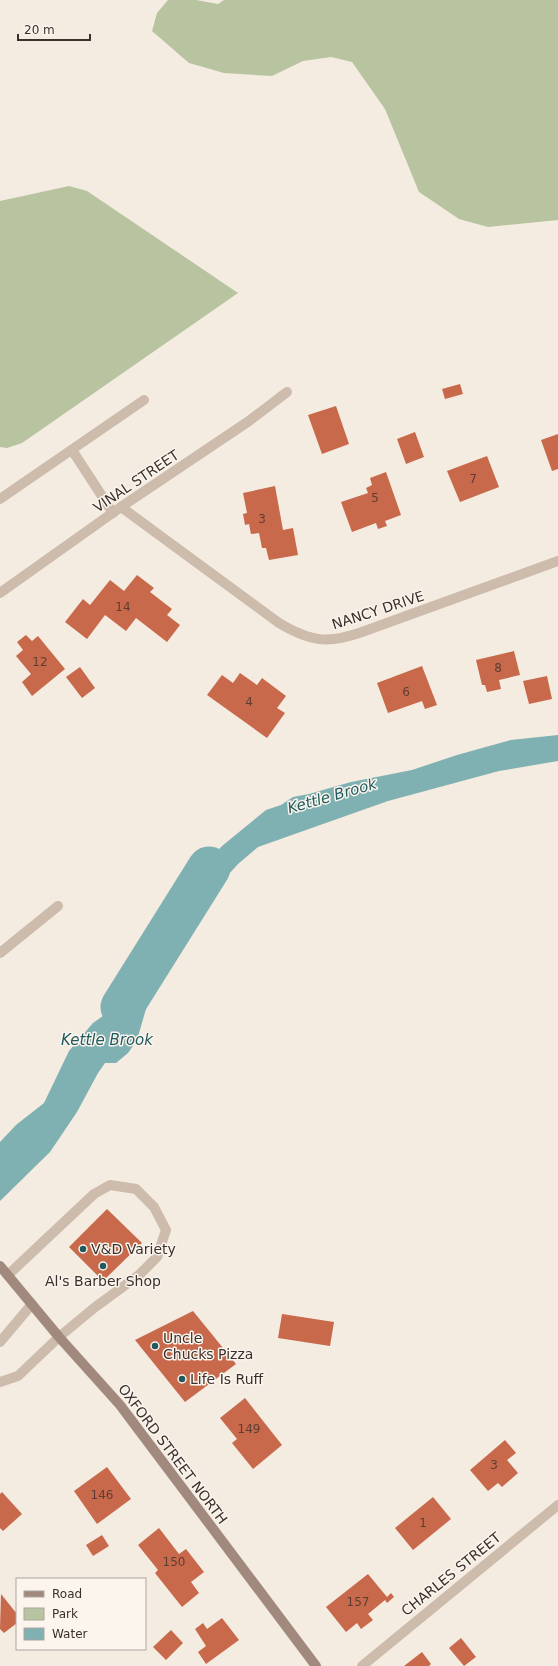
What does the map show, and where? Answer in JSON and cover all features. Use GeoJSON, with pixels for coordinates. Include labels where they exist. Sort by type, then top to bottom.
{"type":"FeatureCollection","features":[{"type":"Feature","properties":{"kind":"main road","name":"OXFORD STREET NORTH"},"geometry":{"type":"LineString","coordinates":[[0,1266],[59,1337],[120,1405],[316,1666]]}},
{"type":"Feature","properties":{"kind":"street","name":"VINAL STREET"},"geometry":{"type":"LineString","coordinates":[[0,593],[117,510],[249,421],[287,392]]}},
{"type":"Feature","properties":{"kind":"street"},"geometry":{"type":"LineString","coordinates":[[0,499],[144,400]]}},
{"type":"Feature","properties":{"kind":"street"},"geometry":{"type":"LineString","coordinates":[[72,450],[117,510]]}},
{"type":"Feature","properties":{"kind":"street","name":"NANCY DRIVE"},"geometry":{"type":"LineString","coordinates":[[117,510],[280,623],[295,632],[310,638],[328,641],[346,638],[558,561]]}},
{"type":"Feature","properties":{"kind":"street"},"geometry":{"type":"LineString","coordinates":[[0,954],[58,906]]}},
{"type":"Feature","properties":{"kind":"street"},"geometry":{"type":"LineString","coordinates":[[0,1382],[18,1376],[59,1337],[94,1308],[139,1275],[157,1257],[166,1230],[154,1207],[136,1189],[110,1185],[94,1194],[8,1275]]}},
{"type":"Feature","properties":{"kind":"street"},"geometry":{"type":"LineString","coordinates":[[0,1342],[32,1304]]}},
{"type":"Feature","properties":{"kind":"street","name":"CHARLES STREET"},"geometry":{"type":"LineString","coordinates":[[362,1666],[558,1505]]}},
{"type":"Feature","properties":{"kind":"green space"},"geometry":{"type":"Polygon","coordinates":[[[168,0],[196,0],[218,4],[224,0],[558,0],[558,220],[488,227],[459,219],[419,192],[385,109],[352,62],[331,57],[303,61],[272,76],[224,73],[189,63],[152,31],[157,13],[168,0]]]}},
{"type":"Feature","properties":{"kind":"green space"},"geometry":{"type":"Polygon","coordinates":[[[69,186],[87,191],[238,293],[22,443],[7,448],[0,447],[0,201],[69,186]]]}},
{"type":"Feature","properties":{"kind":"water","name":"Kettle Brook"},"geometry":{"type":"Polygon","coordinates":[[[558,735],[558,761],[499,771],[388,801],[258,847],[238,864],[201,905],[177,951],[157,977],[150,990],[137,1040],[128,1053],[116,1063],[105,1063],[77,1112],[50,1152],[0,1201],[0,1142],[16,1125],[44,1103],[69,1051],[93,1023],[117,1006],[132,986],[167,936],[178,917],[193,878],[222,846],[266,810],[281,805],[293,797],[351,782],[412,770],[457,755],[511,740],[558,735]]]}},
{"type":"Feature","properties":{"kind":"building"},"geometry":{"type":"Polygon","coordinates":[[[460,384],[463,394],[445,399],[442,389],[460,384]]]}},
{"type":"Feature","properties":{"kind":"building"},"geometry":{"type":"Polygon","coordinates":[[[336,406],[349,444],[322,454],[308,415],[336,406]]]}},
{"type":"Feature","properties":{"kind":"building"},"geometry":{"type":"Polygon","coordinates":[[[415,432],[424,457],[406,464],[397,439],[415,432]]]}},
{"type":"Feature","properties":{"kind":"building"},"geometry":{"type":"Polygon","coordinates":[[[558,434],[558,469],[552,471],[541,440],[558,434]]]}},
{"type":"Feature","properties":{"kind":"building"},"geometry":{"type":"Polygon","coordinates":[[[487,456],[499,487],[460,502],[447,471],[487,456]]]}},
{"type":"Feature","properties":{"kind":"building"},"geometry":{"type":"Polygon","coordinates":[[[386,472],[401,515],[385,521],[387,526],[378,529],[376,523],[352,532],[341,502],[368,493],[366,488],[372,485],[370,478],[386,472]]]}},
{"type":"Feature","properties":{"kind":"building"},"geometry":{"type":"Polygon","coordinates":[[[275,486],[283,530],[293,528],[298,555],[269,560],[266,548],[262,548],[259,533],[251,534],[249,524],[245,525],[243,514],[247,513],[243,493],[275,486]]]}},
{"type":"Feature","properties":{"kind":"building"},"geometry":{"type":"Polygon","coordinates":[[[137,575],[154,588],[150,592],[172,609],[167,615],[180,625],[167,642],[136,618],[126,631],[105,615],[87,639],[65,622],[83,599],[90,605],[110,580],[124,591],[137,575]]]}},
{"type":"Feature","properties":{"kind":"building"},"geometry":{"type":"Polygon","coordinates":[[[26,635],[32,641],[38,636],[65,669],[32,696],[22,682],[31,674],[16,656],[23,650],[17,642],[26,635]]]}},
{"type":"Feature","properties":{"kind":"building"},"geometry":{"type":"Polygon","coordinates":[[[514,651],[520,675],[499,680],[501,689],[487,692],[485,685],[482,685],[476,660],[514,651]]]}},
{"type":"Feature","properties":{"kind":"building"},"geometry":{"type":"Polygon","coordinates":[[[422,666],[437,705],[425,709],[422,701],[388,713],[377,683],[422,666]]]}},
{"type":"Feature","properties":{"kind":"building"},"geometry":{"type":"Polygon","coordinates":[[[80,667],[95,688],[82,698],[66,677],[80,667]]]}},
{"type":"Feature","properties":{"kind":"building"},"geometry":{"type":"Polygon","coordinates":[[[240,673],[257,685],[262,678],[286,696],[277,708],[285,713],[267,738],[207,695],[222,675],[233,683],[240,673]]]}},
{"type":"Feature","properties":{"kind":"building"},"geometry":{"type":"Polygon","coordinates":[[[547,676],[552,699],[529,704],[523,681],[547,676]]]}},
{"type":"Feature","properties":{"kind":"building"},"geometry":{"type":"Polygon","coordinates":[[[107,1209],[142,1243],[103,1281],[69,1247],[107,1209]]]}},
{"type":"Feature","properties":{"kind":"building"},"geometry":{"type":"Polygon","coordinates":[[[193,1311],[236,1364],[185,1402],[135,1340],[193,1311]]]}},
{"type":"Feature","properties":{"kind":"building"},"geometry":{"type":"Polygon","coordinates":[[[282,1314],[334,1322],[330,1346],[278,1338],[282,1314]]]}},
{"type":"Feature","properties":{"kind":"building"},"geometry":{"type":"Polygon","coordinates":[[[245,1398],[282,1445],[253,1469],[232,1443],[237,1439],[220,1418],[245,1398]]]}},
{"type":"Feature","properties":{"kind":"building"},"geometry":{"type":"Polygon","coordinates":[[[505,1440],[516,1453],[507,1460],[518,1473],[502,1487],[498,1483],[488,1491],[470,1470],[505,1440]]]}},
{"type":"Feature","properties":{"kind":"building"},"geometry":{"type":"Polygon","coordinates":[[[107,1467],[131,1499],[97,1524],[74,1491],[107,1467]]]}},
{"type":"Feature","properties":{"kind":"building"},"geometry":{"type":"Polygon","coordinates":[[[2,1492],[22,1514],[3,1531],[0,1528],[0,1494],[2,1492]]]}},
{"type":"Feature","properties":{"kind":"building"},"geometry":{"type":"Polygon","coordinates":[[[433,1497],[451,1519],[413,1550],[395,1528],[433,1497]]]}},
{"type":"Feature","properties":{"kind":"building"},"geometry":{"type":"Polygon","coordinates":[[[159,1528],[179,1554],[186,1549],[204,1572],[191,1582],[199,1593],[182,1607],[155,1573],[158,1570],[138,1545],[159,1528]]]}},
{"type":"Feature","properties":{"kind":"building"},"geometry":{"type":"Polygon","coordinates":[[[102,1535],[109,1546],[93,1556],[86,1545],[102,1535]]]}},
{"type":"Feature","properties":{"kind":"building"},"geometry":{"type":"Polygon","coordinates":[[[368,1574],[387,1597],[391,1593],[394,1597],[387,1603],[385,1600],[368,1614],[373,1620],[361,1629],[357,1623],[346,1632],[326,1607],[368,1574]]]}},
{"type":"Feature","properties":{"kind":"building"},"geometry":{"type":"Polygon","coordinates":[[[1,1594],[16,1613],[16,1624],[4,1633],[0,1629],[1,1594]]]}},
{"type":"Feature","properties":{"kind":"building"},"geometry":{"type":"Polygon","coordinates":[[[222,1618],[239,1640],[206,1664],[198,1652],[206,1646],[195,1629],[203,1623],[207,1629],[222,1618]]]}},
{"type":"Feature","properties":{"kind":"building"},"geometry":{"type":"Polygon","coordinates":[[[171,1630],[183,1643],[166,1660],[153,1647],[171,1630]]]}},
{"type":"Feature","properties":{"kind":"building"},"geometry":{"type":"Polygon","coordinates":[[[461,1638],[476,1657],[464,1666],[449,1648],[461,1638]]]}},
{"type":"Feature","properties":{"kind":"building"},"geometry":{"type":"Polygon","coordinates":[[[422,1652],[431,1664],[429,1666],[404,1666],[422,1652]]]}},
{"type":"Feature","properties":{"kind":"waterway","name":"Kettle Brook"},"geometry":{"type":"LineString","coordinates":[[122,1007],[209,868]]}},
{"type":"Feature","properties":{"kind":"place","name":"V&D Variety"},"geometry":{"type":"Point","coordinates":[83,1249]}},
{"type":"Feature","properties":{"kind":"place","name":"Al's Barber Shop"},"geometry":{"type":"Point","coordinates":[103,1266]}},
{"type":"Feature","properties":{"kind":"place","name":"Uncle Chucks Pizza"},"geometry":{"type":"Point","coordinates":[155,1346]}},
{"type":"Feature","properties":{"kind":"place","name":"Life Is Ruff"},"geometry":{"type":"Point","coordinates":[182,1379]}}]}
